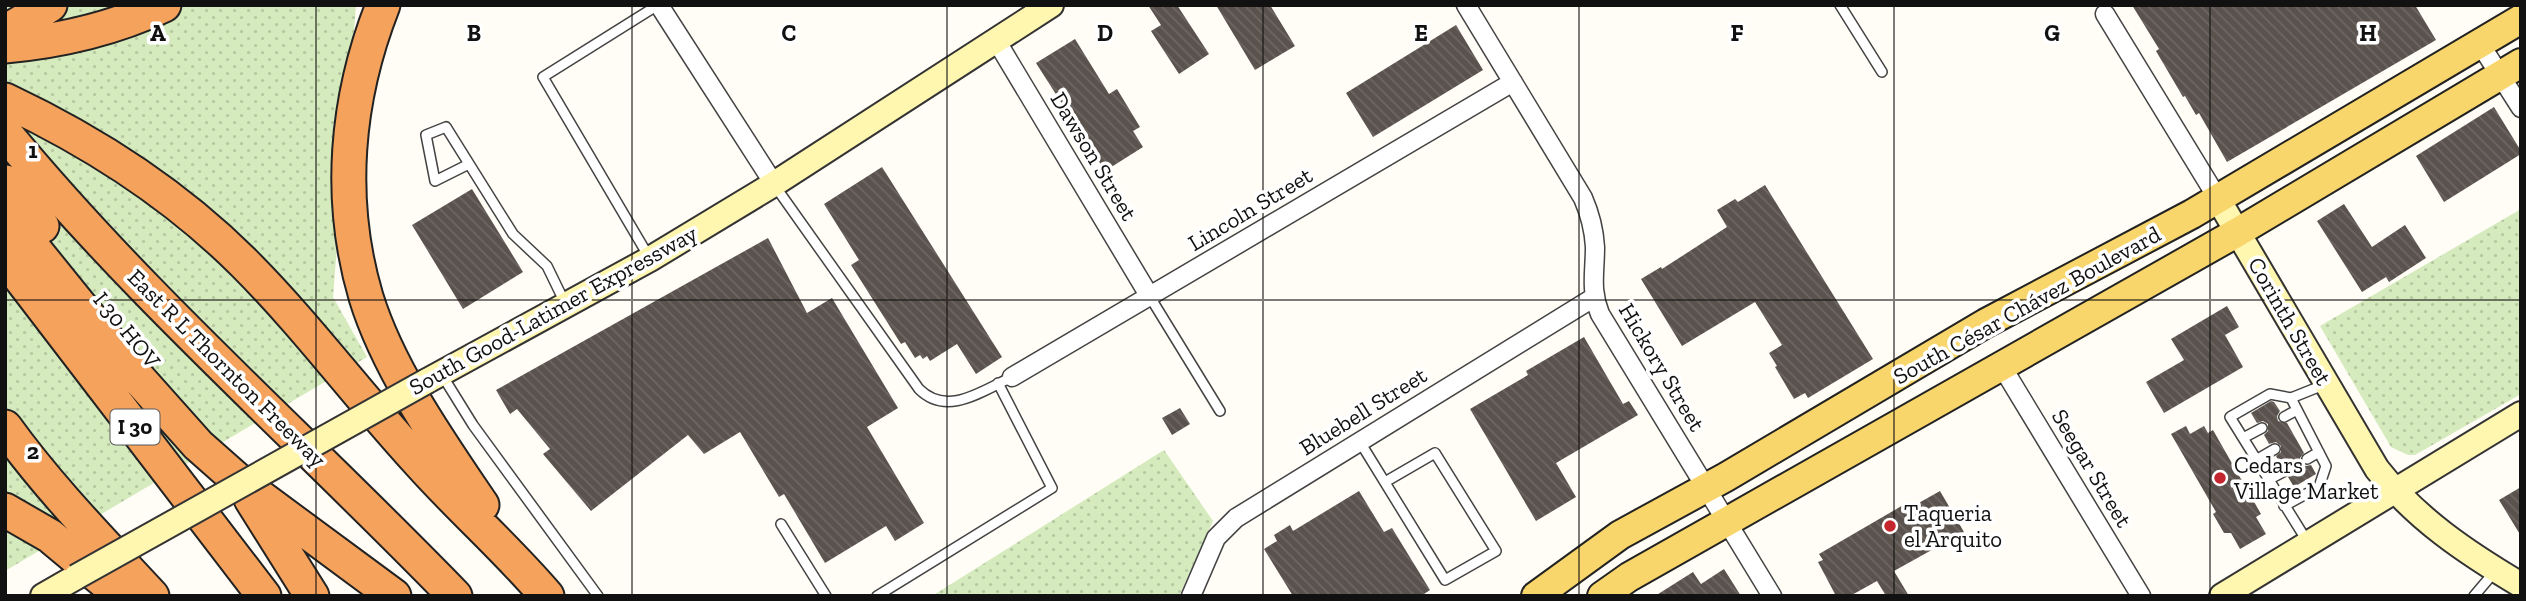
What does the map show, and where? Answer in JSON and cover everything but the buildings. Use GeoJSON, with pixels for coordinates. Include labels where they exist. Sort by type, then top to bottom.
{"type":"FeatureCollection","features":[{"type":"Feature","properties":{"kind":"highway"},"geometry":{"type":"LineString","coordinates":[[5,32],[50,5]]}},
{"type":"Feature","properties":{"kind":"highway"},"geometry":{"type":"LineString","coordinates":[[5,46],[78,36],[134,19],[164,5]]}},
{"type":"Feature","properties":{"kind":"highway"},"geometry":{"type":"LineString","coordinates":[[383,5],[366,47],[355,100],[350,143],[349,187],[355,247],[366,298],[389,354],[440,443],[538,585]]}},
{"type":"Feature","properties":{"kind":"highway"},"geometry":{"type":"LineString","coordinates":[[5,100],[52,122],[95,147],[164,193],[209,230],[244,264],[326,354],[419,463],[538,585]]}},
{"type":"Feature","properties":{"kind":"highway","name":"East R L Thornton Freeway"},"geometry":{"type":"LineString","coordinates":[[5,133],[125,266],[455,596]]}},
{"type":"Feature","properties":{"kind":"highway","name":"I 30 HOV"},"geometry":{"type":"LineString","coordinates":[[5,182],[185,403],[241,483],[313,596]]}},
{"type":"Feature","properties":{"kind":"highway","name":"I 30 HOV"},"geometry":{"type":"LineString","coordinates":[[5,214],[139,380],[198,446],[241,483],[394,596]]}},
{"type":"Feature","properties":{"kind":"highway","name":"I 30"},"geometry":{"type":"LineString","coordinates":[[5,258],[264,596]]}},
{"type":"Feature","properties":{"kind":"highway"},"geometry":{"type":"LineString","coordinates":[[5,427],[76,514],[152,596]]}},
{"type":"Feature","properties":{"kind":"highway"},"geometry":{"type":"LineString","coordinates":[[5,510],[50,536],[122,596]]}},
{"type":"Feature","properties":{"kind":"main road","name":"South Good-Latimer Expressway"},"geometry":{"type":"LineString","coordinates":[[59,589],[434,377],[650,259],[774,184],[1051,5]]}},
{"type":"Feature","properties":{"kind":"main road","name":"South César Chávez Boulevard"},"geometry":{"type":"LineString","coordinates":[[1536,596],[1620,536],[1986,323],[2218,199],[2521,19]]}},
{"type":"Feature","properties":{"kind":"main road","name":"South César Chávez Boulevard"},"geometry":{"type":"LineString","coordinates":[[1602,596],[2001,365],[2238,232],[2510,69]]}},
{"type":"Feature","properties":{"kind":"main road","name":"Corinth Street"},"geometry":{"type":"LineString","coordinates":[[2218,199],[2377,469],[2393,490],[2441,534],[2521,585]]}},
{"type":"Feature","properties":{"kind":"main road"},"geometry":{"type":"LineString","coordinates":[[2222,596],[2521,414]]}},
{"type":"Feature","properties":{"kind":"street"},"geometry":{"type":"LineString","coordinates":[[659,5],[774,184]]}},
{"type":"Feature","properties":{"kind":"street","name":"Hickory Street"},"geometry":{"type":"LineString","coordinates":[[1466,5],[1583,198],[1590,214],[1595,250],[1593,298],[1600,314],[1772,596]]}},
{"type":"Feature","properties":{"kind":"street","name":"Corinth Street"},"geometry":{"type":"LineString","coordinates":[[2105,14],[2218,199]]}},
{"type":"Feature","properties":{"kind":"street","name":"Dawson Street"},"geometry":{"type":"LineString","coordinates":[[996,40],[1150,297]]}},
{"type":"Feature","properties":{"kind":"street"},"geometry":{"type":"LineString","coordinates":[[2480,44],[2510,69],[2521,108]]}},
{"type":"Feature","properties":{"kind":"street","name":"Lincoln Street"},"geometry":{"type":"LineString","coordinates":[[1005,380],[1513,82]]}},
{"type":"Feature","properties":{"kind":"street","name":"Bluebell Street"},"geometry":{"type":"LineString","coordinates":[[1191,596],[1216,538],[1236,518],[1593,298]]}},
{"type":"Feature","properties":{"kind":"street","name":"Seegar Street"},"geometry":{"type":"LineString","coordinates":[[2001,365],[2141,596]]}},
{"type":"Feature","properties":{"kind":"lane"},"geometry":{"type":"LineString","coordinates":[[650,259],[543,77],[659,5]]}},
{"type":"Feature","properties":{"kind":"lane"},"geometry":{"type":"LineString","coordinates":[[1840,5],[1882,72]]}},
{"type":"Feature","properties":{"kind":"lane"},"geometry":{"type":"LineString","coordinates":[[469,164],[435,181],[426,135],[446,127],[513,234],[547,266],[566,305]]}},
{"type":"Feature","properties":{"kind":"lane"},"geometry":{"type":"LineString","coordinates":[[774,184],[919,389],[929,399],[953,402],[1005,380],[1052,488],[877,596]]}},
{"type":"Feature","properties":{"kind":"lane"},"geometry":{"type":"LineString","coordinates":[[1150,297],[1220,411]]}},
{"type":"Feature","properties":{"kind":"lane"},"geometry":{"type":"LineString","coordinates":[[434,377],[598,596]]}},
{"type":"Feature","properties":{"kind":"lane"},"geometry":{"type":"LineString","coordinates":[[2308,543],[2230,417],[2270,394],[2291,398],[2327,384]]}},
{"type":"Feature","properties":{"kind":"lane"},"geometry":{"type":"LineString","coordinates":[[2284,506],[2319,487],[2326,466],[2291,398]]}},
{"type":"Feature","properties":{"kind":"lane"},"geometry":{"type":"LineString","coordinates":[[2284,417],[2297,410]]}},
{"type":"Feature","properties":{"kind":"lane"},"geometry":{"type":"LineString","coordinates":[[2243,439],[2262,428]]}},
{"type":"Feature","properties":{"kind":"lane"},"geometry":{"type":"LineString","coordinates":[[2297,437],[2308,432]]}},
{"type":"Feature","properties":{"kind":"lane"},"geometry":{"type":"LineString","coordinates":[[1360,442],[1445,580],[1496,551],[1434,453],[1385,482]]}},
{"type":"Feature","properties":{"kind":"lane"},"geometry":{"type":"LineString","coordinates":[[2256,460],[2276,449]]}},
{"type":"Feature","properties":{"kind":"lane"},"geometry":{"type":"LineString","coordinates":[[2307,459],[2319,452]]}},
{"type":"Feature","properties":{"kind":"lane"},"geometry":{"type":"LineString","coordinates":[[2269,480],[2285,471]]}},
{"type":"Feature","properties":{"kind":"lane"},"geometry":{"type":"LineString","coordinates":[[781,524],[826,596]]}},
{"type":"Feature","properties":{"kind":"lane"},"geometry":{"type":"LineString","coordinates":[[2474,596],[2496,570]]}},
{"type":"Feature","properties":{"kind":"green space"},"geometry":{"type":"Polygon","coordinates":[[[5,5],[356,5],[333,297],[367,357],[5,571],[5,5]]]}},
{"type":"Feature","properties":{"kind":"green space"},"geometry":{"type":"Polygon","coordinates":[[[2521,209],[2521,394],[2415,455],[2408,455],[2391,447],[2320,326],[2521,209]]]}},
{"type":"Feature","properties":{"kind":"green space"},"geometry":{"type":"Polygon","coordinates":[[[1164,450],[1213,521],[1179,596],[932,596],[1164,450]]]}},
{"type":"Feature","properties":{"kind":"place","name":"Cedars Village Market"},"geometry":{"type":"Point","coordinates":[2220,478]}},
{"type":"Feature","properties":{"kind":"place","name":"Taqueria el Arquito"},"geometry":{"type":"Point","coordinates":[1890,526]}}]}
